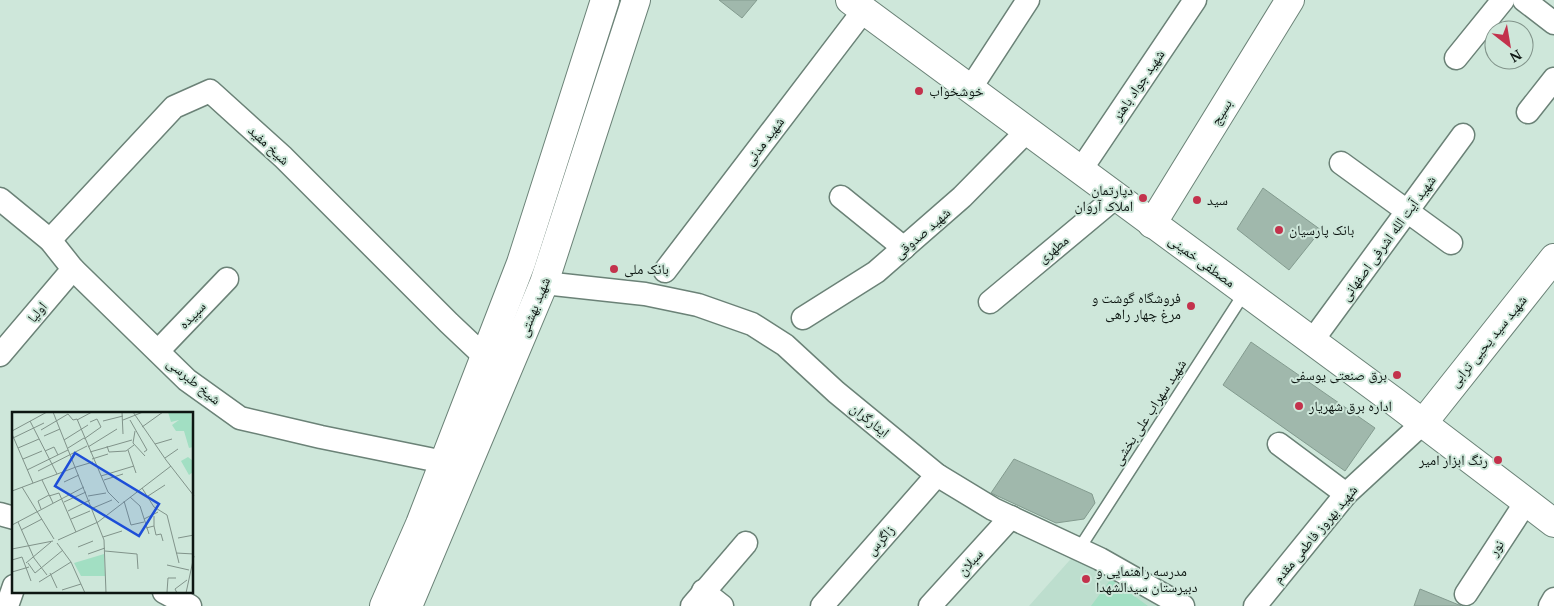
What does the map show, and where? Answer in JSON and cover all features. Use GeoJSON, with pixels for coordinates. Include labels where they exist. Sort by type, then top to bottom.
{"type":"FeatureCollection","features":[{"type":"Feature","properties":{"kind":"main road","name":"شهید بهشتی"},"geometry":{"type":"LineString","coordinates":[[384,606],[444,462],[521,263],[605,0]]}},
{"type":"Feature","properties":{"kind":"main road","name":"شهید بهشتی"},"geometry":{"type":"LineString","coordinates":[[408,606],[544,283],[636,0]]}},
{"type":"Feature","properties":{"kind":"main road","name":"بسیج"},"geometry":{"type":"LineString","coordinates":[[1152,224],[1290,0]]}},
{"type":"Feature","properties":{"kind":"main road","name":"مصطفی خمینی"},"geometry":{"type":"LineString","coordinates":[[857,5],[1312,341],[1554,523]]}},
{"type":"Feature","properties":{"kind":"main road","name":"شهید سید یحیی ترابی"},"geometry":{"type":"LineString","coordinates":[[1422,423],[1554,258]]}},
{"type":"Feature","properties":{"kind":"street"},"geometry":{"type":"LineString","coordinates":[[970,89],[1028,0]]}},
{"type":"Feature","properties":{"kind":"street","name":"شهید جواد باهنر"},"geometry":{"type":"LineString","coordinates":[[1080,171],[1196,0]]}},
{"type":"Feature","properties":{"kind":"street"},"geometry":{"type":"LineString","coordinates":[[1456,58],[1503,0]]}},
{"type":"Feature","properties":{"kind":"street"},"geometry":{"type":"LineString","coordinates":[[1524,0],[1554,23]]}},
{"type":"Feature","properties":{"kind":"street","name":"شهید مدنی"},"geometry":{"type":"LineString","coordinates":[[665,271],[857,5]]}},
{"type":"Feature","properties":{"kind":"street"},"geometry":{"type":"LineString","coordinates":[[1528,112],[1554,79]]}},
{"type":"Feature","properties":{"kind":"street","name":"شیخ مفید"},"geometry":{"type":"LineString","coordinates":[[50,240],[174,107],[210,91],[283,157],[448,323],[485,357]]}},
{"type":"Feature","properties":{"kind":"street","name":"شهید صدوقی"},"geometry":{"type":"LineString","coordinates":[[804,318],[876,272],[962,197],[1027,132]]}},
{"type":"Feature","properties":{"kind":"street","name":"شهید آیت الله اشرفی اصفهانی"},"geometry":{"type":"LineString","coordinates":[[1312,341],[1463,135]]}},
{"type":"Feature","properties":{"kind":"street"},"geometry":{"type":"LineString","coordinates":[[1341,163],[1451,243]]}},
{"type":"Feature","properties":{"kind":"street"},"geometry":{"type":"LineString","coordinates":[[841,197],[904,248]]}},
{"type":"Feature","properties":{"kind":"street","name":"مطهری"},"geometry":{"type":"LineString","coordinates":[[990,302],[1116,197]]}},
{"type":"Feature","properties":{"kind":"street","name":"شیخ طبرسی"},"geometry":{"type":"LineString","coordinates":[[0,199],[50,240],[73,269],[187,380],[240,418],[444,462]]}},
{"type":"Feature","properties":{"kind":"street","name":"اولیا"},"geometry":{"type":"LineString","coordinates":[[0,355],[73,269]]}},
{"type":"Feature","properties":{"kind":"street","name":"سپیده"},"geometry":{"type":"LineString","coordinates":[[158,351],[227,279]]}},
{"type":"Feature","properties":{"kind":"street","name":"ایثارگران"},"geometry":{"type":"LineString","coordinates":[[544,283],[645,294],[698,305],[752,324],[785,345],[836,392],[937,475],[993,509],[1100,559],[1183,606]]}},
{"type":"Feature","properties":{"kind":"street","name":"شهید بهروز فاطمی مقدم"},"geometry":{"type":"LineString","coordinates":[[1255,606],[1346,494],[1422,423]]}},
{"type":"Feature","properties":{"kind":"street"},"geometry":{"type":"LineString","coordinates":[[1279,444],[1346,494]]}},
{"type":"Feature","properties":{"kind":"street","name":"زاگرس"},"geometry":{"type":"LineString","coordinates":[[822,606],[937,475]]}},
{"type":"Feature","properties":{"kind":"street","name":"نور"},"geometry":{"type":"LineString","coordinates":[[1466,594],[1526,502]]}},
{"type":"Feature","properties":{"kind":"street","name":"سبلان"},"geometry":{"type":"LineString","coordinates":[[930,606],[1012,517]]}},
{"type":"Feature","properties":{"kind":"street"},"geometry":{"type":"LineString","coordinates":[[722,606],[697,599],[746,543]]}},
{"type":"Feature","properties":{"kind":"street"},"geometry":{"type":"LineString","coordinates":[[7,606],[12,592]]}},
{"type":"Feature","properties":{"kind":"street"},"geometry":{"type":"LineString","coordinates":[[168,594],[190,606]]}},
{"type":"Feature","properties":{"kind":"street"},"geometry":{"type":"LineString","coordinates":[[1550,606],[1554,599]]}},
{"type":"Feature","properties":{"kind":"lane","name":"شهید سهراب علی بخشی"},"geometry":{"type":"LineString","coordinates":[[1079,549],[1245,292]]}},
{"type":"Feature","properties":{"kind":"shaded area","name":"مدرسه راهنمایی و دبیرستان سیدالشهدا"},"geometry":{"type":"Polygon","coordinates":[[[1077,552],[1161,606],[1029,606],[1077,552]]]}},
{"type":"Feature","properties":{"kind":"green space"},"geometry":{"type":"Polygon","coordinates":[[[1111,579],[1148,606],[1091,606],[1111,579]]]}},
{"type":"Feature","properties":{"kind":"building"},"geometry":{"type":"Polygon","coordinates":[[[719,0],[757,0],[742,18],[719,0]]]}},
{"type":"Feature","properties":{"kind":"building","name":"بانک پارسیان"},"geometry":{"type":"Polygon","coordinates":[[[1263,188],[1321,230],[1289,270],[1237,229],[1263,188]]]}},
{"type":"Feature","properties":{"kind":"building","name":"اداره برق شهریار"},"geometry":{"type":"Polygon","coordinates":[[[1251,342],[1375,428],[1345,471],[1223,385],[1251,342]]]}},
{"type":"Feature","properties":{"kind":"building"},"geometry":{"type":"Polygon","coordinates":[[[1014,459],[1092,494],[1095,503],[1084,519],[1056,523],[991,493],[1014,459]]]}},
{"type":"Feature","properties":{"kind":"building"},"geometry":{"type":"Polygon","coordinates":[[[1420,589],[1459,605],[1461,606],[1414,606],[1420,589]]]}},
{"type":"Feature","properties":{"kind":"place","name":"خوشخواب"},"geometry":{"type":"Point","coordinates":[919,91]}},
{"type":"Feature","properties":{"kind":"place","name":"دپارتمان املاک آروان"},"geometry":{"type":"Point","coordinates":[1143,198]}},
{"type":"Feature","properties":{"kind":"place","name":"سید"},"geometry":{"type":"Point","coordinates":[1197,200]}},
{"type":"Feature","properties":{"kind":"place","name":"بانک پارسیان"},"geometry":{"type":"Point","coordinates":[1279,230]}},
{"type":"Feature","properties":{"kind":"place","name":"بانک ملی"},"geometry":{"type":"Point","coordinates":[614,269]}},
{"type":"Feature","properties":{"kind":"place","name":"فروشگاه گوشت و مرغ چهار راهی"},"geometry":{"type":"Point","coordinates":[1191,306]}},
{"type":"Feature","properties":{"kind":"place","name":"برق صنعتی یوسفی"},"geometry":{"type":"Point","coordinates":[1397,375]}},
{"type":"Feature","properties":{"kind":"place","name":"اداره برق شهریار"},"geometry":{"type":"Point","coordinates":[1299,406]}},
{"type":"Feature","properties":{"kind":"place","name":"رنگ ابزار امیر"},"geometry":{"type":"Point","coordinates":[1498,460]}},
{"type":"Feature","properties":{"kind":"place","name":"مدرسه راهنمایی و دبیرستان سیدالشهدا"},"geometry":{"type":"Point","coordinates":[1086,579]}}]}
